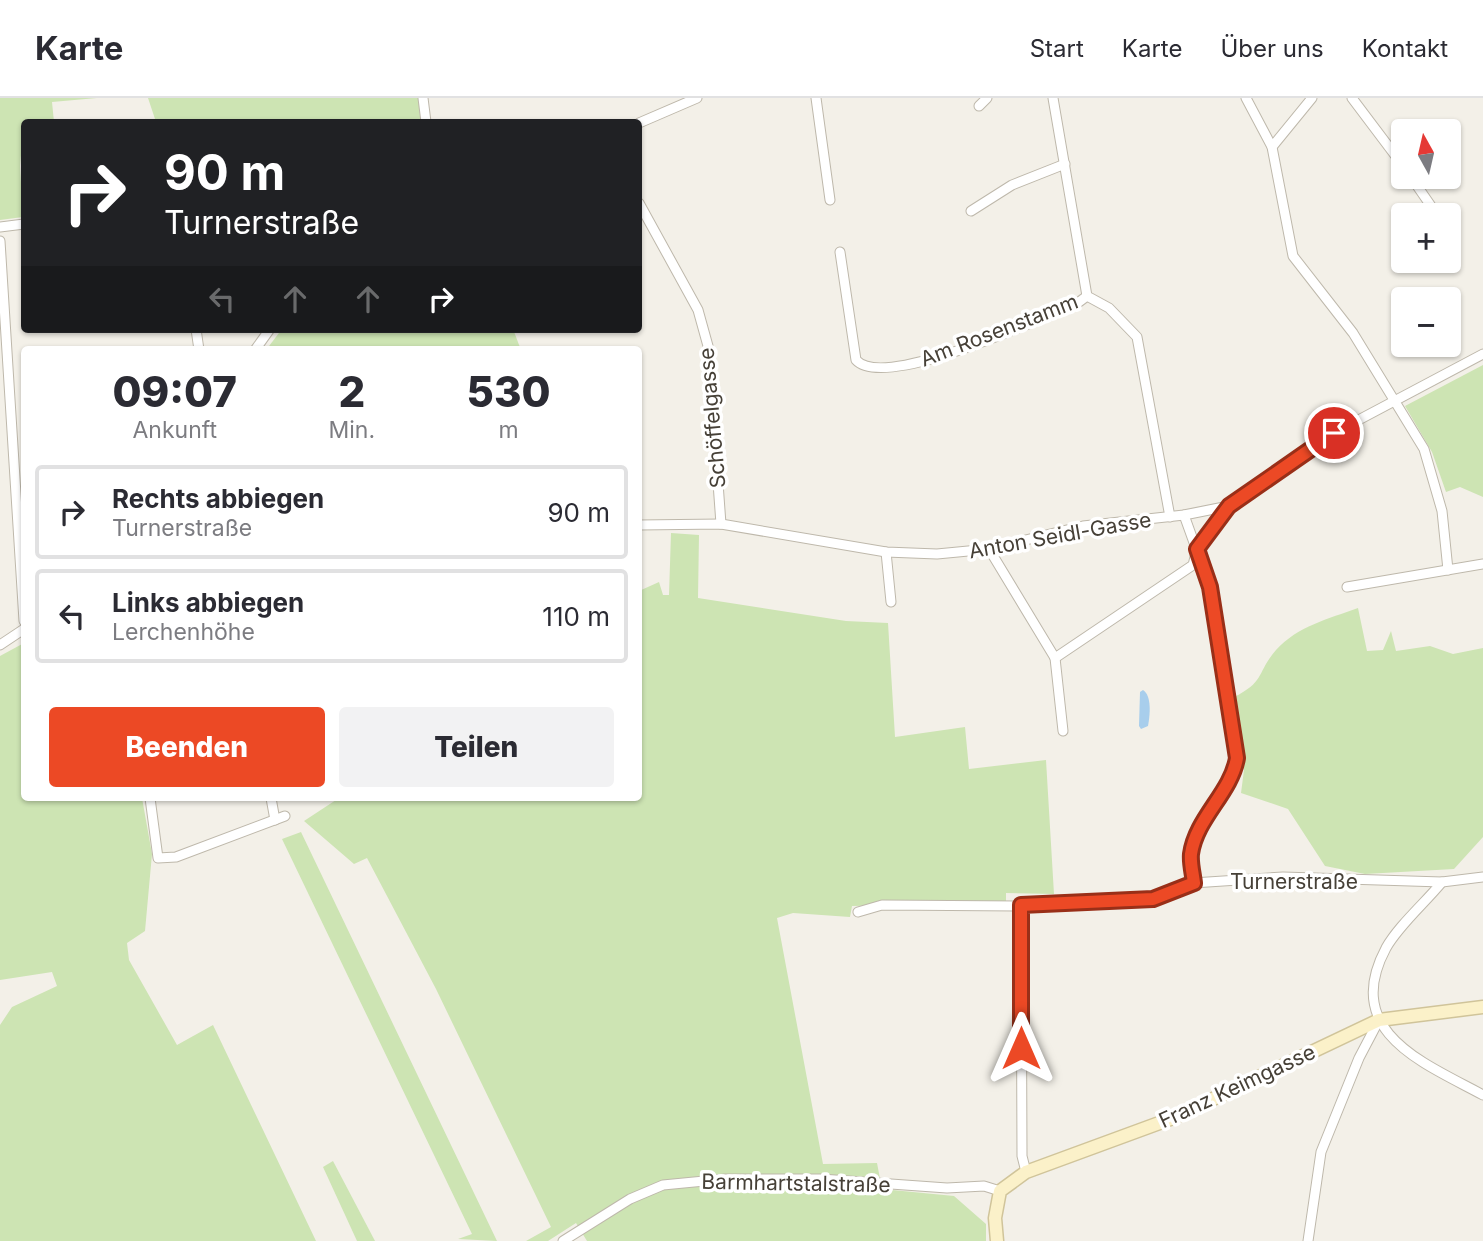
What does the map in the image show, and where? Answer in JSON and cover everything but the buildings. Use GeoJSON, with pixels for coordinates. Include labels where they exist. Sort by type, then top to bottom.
{"type":"FeatureCollection","features":[{"type":"Feature","properties":{"kind":"main road","name":"Franz Keimgasse"},"geometry":{"type":"LineString","coordinates":[[1000,1191],[1026,1172],[1173,1118],[1379,1020],[1483,1007]]}},
{"type":"Feature","properties":{"kind":"main road"},"geometry":{"type":"LineString","coordinates":[[997,1241],[995,1218],[1000,1191]]}},
{"type":"Feature","properties":{"kind":"street"},"geometry":{"type":"LineString","coordinates":[[423,98],[426,119]]}},
{"type":"Feature","properties":{"kind":"street"},"geometry":{"type":"LineString","coordinates":[[642,122],[697,98]]}},
{"type":"Feature","properties":{"kind":"street"},"geometry":{"type":"LineString","coordinates":[[816,98],[830,200]]}},
{"type":"Feature","properties":{"kind":"street"},"geometry":{"type":"LineString","coordinates":[[979,106],[987,98]]}},
{"type":"Feature","properties":{"kind":"street"},"geometry":{"type":"LineString","coordinates":[[1053,98],[1087,296],[1109,308],[1137,337],[1170,517]]}},
{"type":"Feature","properties":{"kind":"street"},"geometry":{"type":"LineString","coordinates":[[1246,98],[1272,147],[1293,256],[1353,333],[1424,449],[1442,511],[1448,570]]}},
{"type":"Feature","properties":{"kind":"street"},"geometry":{"type":"LineString","coordinates":[[1272,147],[1312,98]]}},
{"type":"Feature","properties":{"kind":"street"},"geometry":{"type":"LineString","coordinates":[[1352,98],[1391,149]]}},
{"type":"Feature","properties":{"kind":"street"},"geometry":{"type":"LineString","coordinates":[[971,211],[1012,185],[1065,164]]}},
{"type":"Feature","properties":{"kind":"street","name":"Schöffelgasse"},"geometry":{"type":"LineString","coordinates":[[642,207],[698,310],[708,346],[721,524]]}},
{"type":"Feature","properties":{"kind":"street"},"geometry":{"type":"LineString","coordinates":[[0,227],[21,224]]}},
{"type":"Feature","properties":{"kind":"street"},"geometry":{"type":"LineString","coordinates":[[0,242],[2,334],[21,582]]}},
{"type":"Feature","properties":{"kind":"street","name":"Am Rosenstamm"},"geometry":{"type":"LineString","coordinates":[[840,252],[856,360],[863,368],[876,370],[930,361],[1075,305],[1087,296]]}},
{"type":"Feature","properties":{"kind":"street","name":"Anton Seidl-Gasse"},"geometry":{"type":"LineString","coordinates":[[642,527],[721,524],[887,552],[937,554],[989,549],[1083,526],[1170,517],[1229,506],[1334,433],[1483,354]]}},
{"type":"Feature","properties":{"kind":"street"},"geometry":{"type":"LineString","coordinates":[[1055,658],[1193,565],[1197,549],[1229,506]]}},
{"type":"Feature","properties":{"kind":"street"},"geometry":{"type":"LineString","coordinates":[[1184,515],[1210,587],[1237,758],[1234,774],[1204,822],[1191,854],[1194,883]]}},
{"type":"Feature","properties":{"kind":"street"},"geometry":{"type":"LineString","coordinates":[[989,549],[1055,658],[1063,730]]}},
{"type":"Feature","properties":{"kind":"street"},"geometry":{"type":"LineString","coordinates":[[887,552],[891,602]]}},
{"type":"Feature","properties":{"kind":"street"},"geometry":{"type":"LineString","coordinates":[[1347,587],[1483,564]]}},
{"type":"Feature","properties":{"kind":"street"},"geometry":{"type":"LineString","coordinates":[[0,645],[21,631]]}},
{"type":"Feature","properties":{"kind":"street"},"geometry":{"type":"LineString","coordinates":[[150,801],[159,858],[176,857],[280,818],[272,801]]}},
{"type":"Feature","properties":{"kind":"street","name":"Turnerstraße"},"geometry":{"type":"LineString","coordinates":[[858,912],[881,905],[1021,905],[1153,899],[1194,883],[1283,877],[1442,883],[1483,877]]}},
{"type":"Feature","properties":{"kind":"street"},"geometry":{"type":"LineString","coordinates":[[1442,883],[1386,947],[1372,986],[1379,1020],[1404,1053],[1483,1095]]}},
{"type":"Feature","properties":{"kind":"street"},"geometry":{"type":"LineString","coordinates":[[1021,905],[1021,1156],[1026,1172]]}},
{"type":"Feature","properties":{"kind":"street"},"geometry":{"type":"LineString","coordinates":[[1308,1241],[1321,1152],[1359,1058],[1379,1020]]}},
{"type":"Feature","properties":{"kind":"street","name":"Barmhartstalstraße"},"geometry":{"type":"LineString","coordinates":[[563,1241],[630,1199],[663,1185],[725,1179],[821,1179],[947,1188],[984,1186],[1000,1191]]}},
{"type":"Feature","properties":{"kind":"street"},"geometry":{"type":"LineString","coordinates":[[583,1230],[584,1241]]}},
{"type":"Feature","properties":{"kind":"green space"},"geometry":{"type":"Polygon","coordinates":[[[0,98],[97,98],[52,102],[54,119],[21,119],[21,217],[0,220],[0,98]]]}},
{"type":"Feature","properties":{"kind":"green space"},"geometry":{"type":"Polygon","coordinates":[[[148,98],[419,98],[422,119],[155,119],[148,98]]]}},
{"type":"Feature","properties":{"kind":"green space"},"geometry":{"type":"Polygon","coordinates":[[[279,333],[515,333],[519,346],[269,346],[279,333]]]}},
{"type":"Feature","properties":{"kind":"green space"},"geometry":{"type":"Polygon","coordinates":[[[1483,365],[1483,497],[1460,487],[1446,492],[1432,452],[1405,406],[1483,365]]]}},
{"type":"Feature","properties":{"kind":"green space"},"geometry":{"type":"Polygon","coordinates":[[[671,533],[699,535],[698,598],[846,621],[888,623],[895,737],[965,727],[969,769],[1046,760],[1054,894],[1006,893],[1006,903],[852,906],[850,917],[793,913],[777,918],[823,1164],[877,1163],[882,1189],[954,1196],[986,1224],[986,1241],[587,1241],[576,1223],[548,1241],[526,1241],[551,1227],[436,989],[367,858],[354,864],[304,821],[334,801],[642,801],[642,590],[659,582],[663,595],[669,595],[671,533]]]}},
{"type":"Feature","properties":{"kind":"green space"},"geometry":{"type":"Polygon","coordinates":[[[1358,608],[1367,651],[1383,650],[1391,631],[1396,651],[1430,646],[1453,654],[1483,648],[1483,837],[1454,869],[1365,874],[1325,866],[1288,809],[1241,793],[1244,770],[1234,697],[1256,681],[1276,650],[1294,635],[1314,624],[1358,608]]]}},
{"type":"Feature","properties":{"kind":"green space"},"geometry":{"type":"Polygon","coordinates":[[[21,645],[21,801],[143,801],[152,854],[145,931],[127,943],[129,960],[177,1045],[213,1025],[316,1241],[0,1241],[0,1025],[12,1007],[57,986],[52,972],[0,980],[0,656],[21,645]]]}},
{"type":"Feature","properties":{"kind":"green space"},"geometry":{"type":"Polygon","coordinates":[[[301,832],[497,1241],[458,1239],[472,1234],[282,839],[301,832]]]}},
{"type":"Feature","properties":{"kind":"green space"},"geometry":{"type":"Polygon","coordinates":[[[333,1161],[375,1241],[357,1241],[323,1167],[333,1161]]]}},
{"type":"Feature","properties":{"kind":"water"},"geometry":{"type":"Polygon","coordinates":[[[1143,690],[1148,697],[1150,711],[1148,726],[1141,729],[1140,692],[1143,690]]]}},
{"type":"Feature","properties":{"kind":"route"},"geometry":{"type":"LineString","coordinates":[[1021,1048],[1021,905],[1153,899],[1194,883],[1191,854],[1204,822],[1234,774],[1237,758],[1210,587],[1197,549],[1229,506],[1334,433]]}}]}
